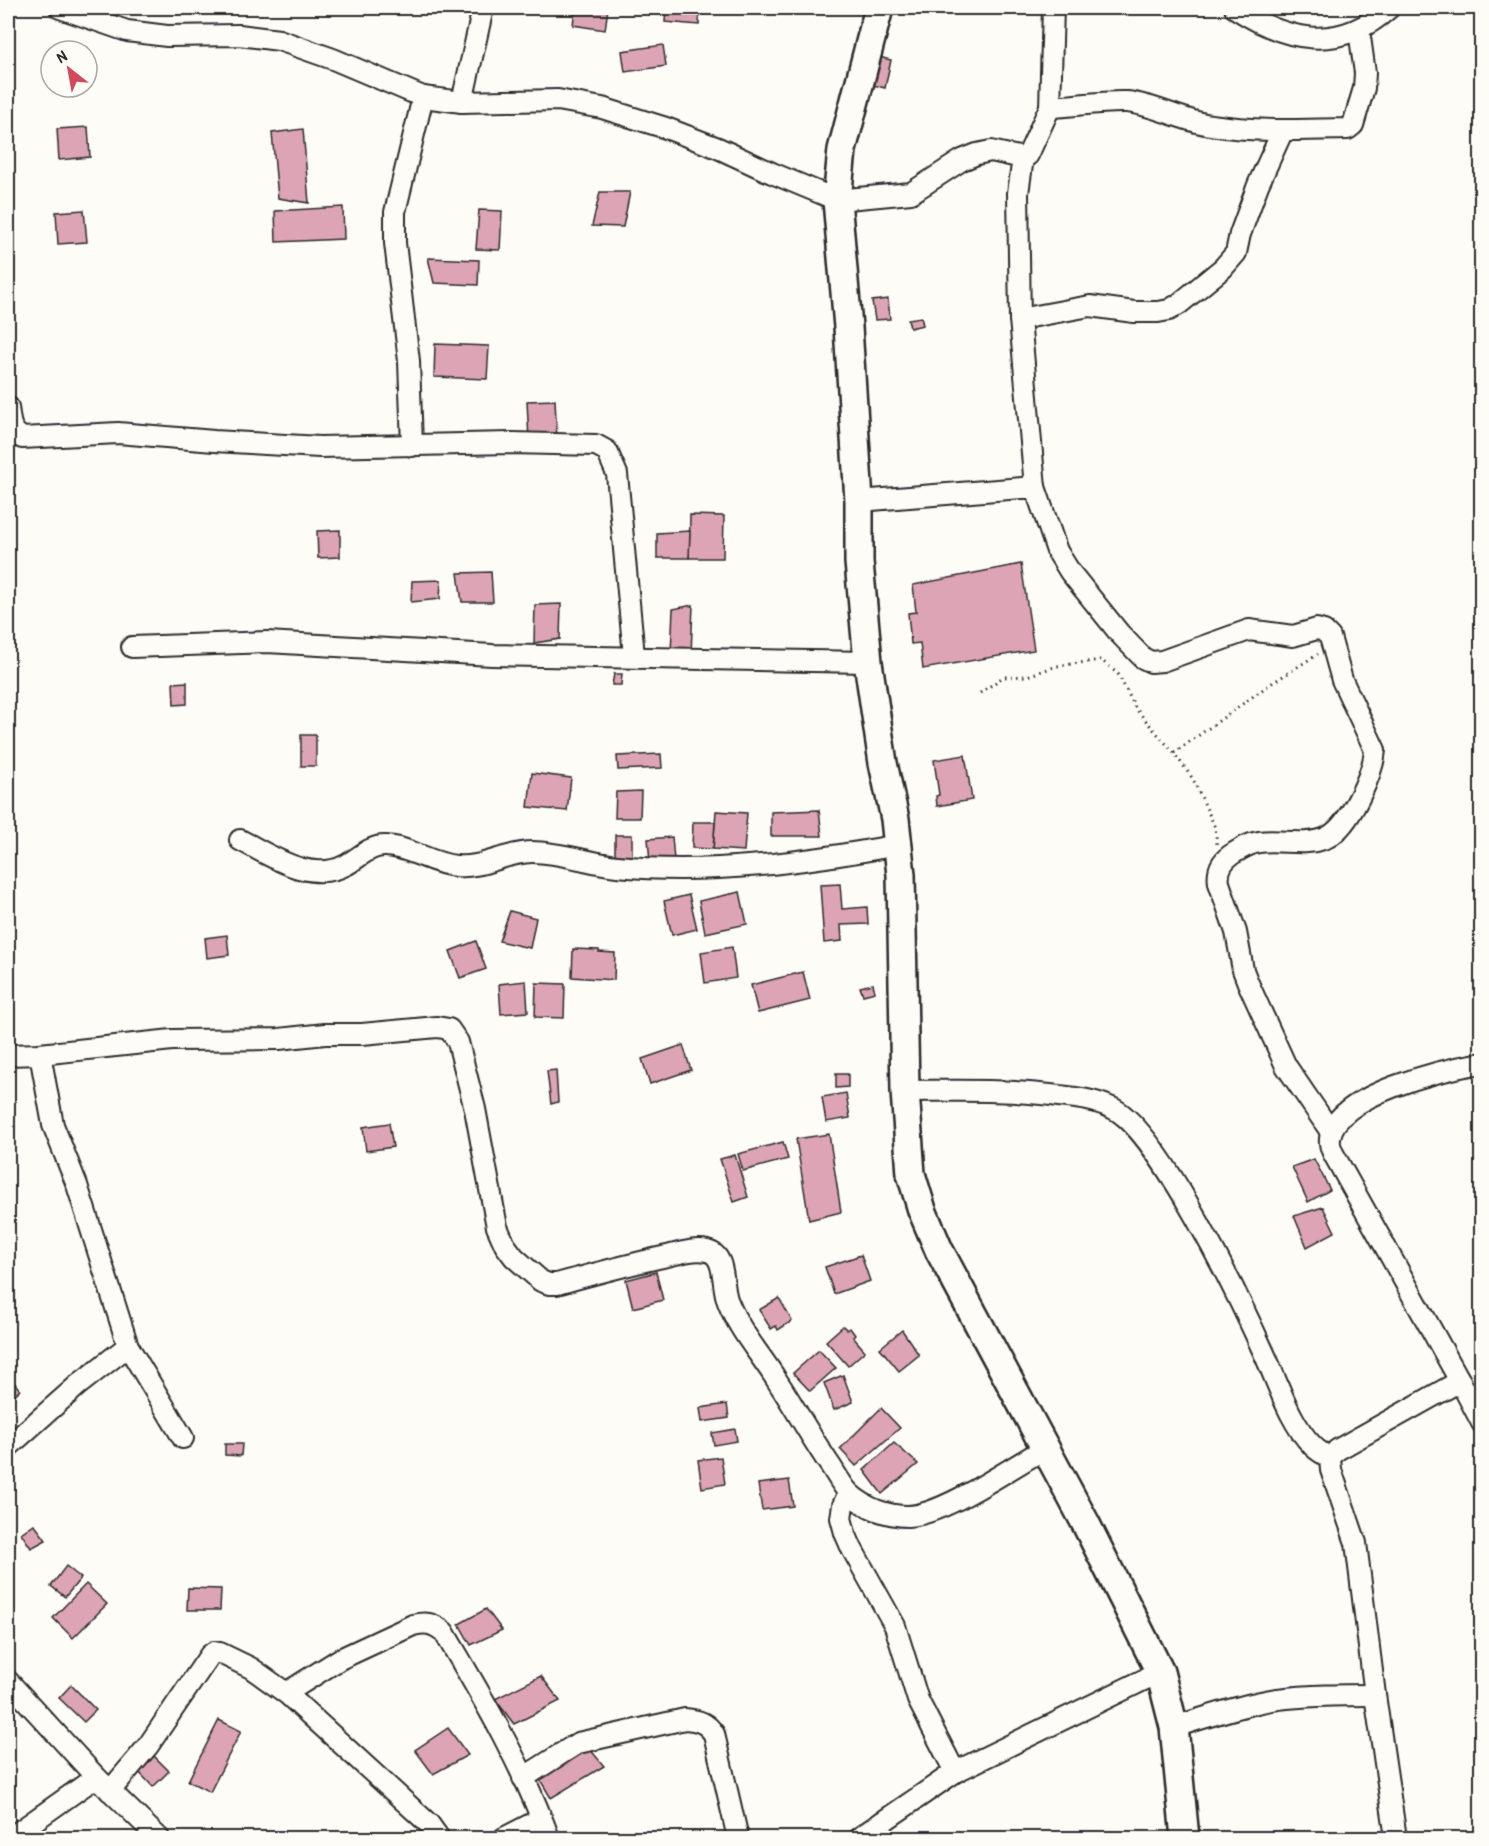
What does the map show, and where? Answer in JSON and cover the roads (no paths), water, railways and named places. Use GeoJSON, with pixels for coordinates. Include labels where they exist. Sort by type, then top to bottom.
{"type":"FeatureCollection","features":[{"type":"Feature","properties":{"kind":"street"},"geometry":{"type":"LineString","coordinates":[[60,8],[127,31],[167,36],[239,35],[279,40],[333,59],[423,97],[462,102],[558,100],[602,108],[666,128],[718,148],[772,174],[837,200],[911,193],[962,160],[977,154],[991,151],[1023,158]]}},
{"type":"Feature","properties":{"kind":"street"},"geometry":{"type":"LineString","coordinates":[[462,102],[483,8]]}},
{"type":"Feature","properties":{"kind":"street"},"geometry":{"type":"LineString","coordinates":[[879,8],[842,150],[837,200],[848,327],[859,501],[860,562],[868,662],[883,764],[895,819],[902,875],[905,1091],[911,1174],[922,1210],[939,1250],[1086,1524],[1160,1672],[1174,1727],[1185,1839]]}},
{"type":"Feature","properties":{"kind":"street"},"geometry":{"type":"LineString","coordinates":[[1053,8],[1050,107],[1031,150],[1023,158],[1018,193],[1020,319],[1035,487],[1057,551],[1070,572],[1120,634],[1143,658],[1151,662],[1162,661],[1249,630],[1293,636],[1317,629],[1324,631],[1330,637],[1342,680],[1375,750],[1366,783],[1342,825],[1326,837],[1302,841],[1258,842],[1230,856],[1220,866],[1219,883],[1236,932],[1243,970],[1248,983],[1286,1066],[1331,1132]]}},
{"type":"Feature","properties":{"kind":"street"},"geometry":{"type":"LineString","coordinates":[[1235,8],[1279,32],[1303,37],[1328,37],[1359,30],[1389,8]]}},
{"type":"Feature","properties":{"kind":"street"},"geometry":{"type":"LineString","coordinates":[[1050,107],[1127,102],[1211,125],[1283,130],[1352,128],[1364,80],[1364,58],[1359,30]]}},
{"type":"Feature","properties":{"kind":"street"},"geometry":{"type":"LineString","coordinates":[[412,446],[409,361],[395,243],[395,213],[423,97]]}},
{"type":"Feature","properties":{"kind":"street"},"geometry":{"type":"LineString","coordinates":[[1020,319],[1090,306],[1134,312],[1158,312],[1169,310],[1179,304],[1223,268],[1236,253],[1240,234],[1258,185],[1283,130]]}},
{"type":"Feature","properties":{"kind":"street"},"geometry":{"type":"LineString","coordinates":[[8,407],[11,428],[22,438],[118,433],[320,447],[511,443],[596,445],[607,451],[616,474],[634,656]]}},
{"type":"Feature","properties":{"kind":"street"},"geometry":{"type":"LineString","coordinates":[[859,501],[1035,487]]}},
{"type":"Feature","properties":{"kind":"street"},"geometry":{"type":"LineString","coordinates":[[132,647],[267,642],[492,655],[868,662]]}},
{"type":"Feature","properties":{"kind":"street"},"geometry":{"type":"LineString","coordinates":[[240,840],[297,868],[318,871],[344,866],[374,847],[385,846],[397,847],[455,866],[481,864],[514,854],[531,852],[617,866],[725,868],[856,853],[898,845]]}},
{"type":"Feature","properties":{"kind":"street"},"geometry":{"type":"LineString","coordinates":[[8,1055],[172,1041],[279,1039],[437,1027],[449,1029],[458,1042],[476,1109],[497,1227],[505,1245],[514,1257],[541,1281],[556,1284],[627,1264],[686,1252],[707,1251],[715,1254],[720,1260],[723,1291],[732,1312],[849,1493],[870,1508],[888,1514],[908,1516],[925,1513],[967,1494],[1046,1448]]}},
{"type":"Feature","properties":{"kind":"street"},"geometry":{"type":"LineString","coordinates":[[40,1054],[53,1125],[77,1185],[128,1346],[183,1438]]}},
{"type":"Feature","properties":{"kind":"street"},"geometry":{"type":"LineString","coordinates":[[1482,1064],[1403,1083],[1368,1098],[1337,1121],[1329,1141],[1333,1153],[1482,1423]]}},
{"type":"Feature","properties":{"kind":"street"},"geometry":{"type":"LineString","coordinates":[[905,1091],[1028,1092],[1091,1100],[1114,1108],[1131,1122],[1146,1139],[1195,1216],[1248,1318],[1295,1420],[1313,1447],[1330,1458]]}},
{"type":"Feature","properties":{"kind":"street"},"geometry":{"type":"LineString","coordinates":[[8,1447],[78,1385],[128,1346]]}},
{"type":"Feature","properties":{"kind":"street"},"geometry":{"type":"LineString","coordinates":[[1396,1839],[1356,1543],[1331,1470],[1330,1458],[1337,1450],[1460,1381]]}},
{"type":"Feature","properties":{"kind":"street"},"geometry":{"type":"LineString","coordinates":[[849,1493],[843,1504],[842,1518],[845,1533],[895,1626],[918,1700],[955,1772]]}},
{"type":"Feature","properties":{"kind":"street"},"geometry":{"type":"LineString","coordinates":[[286,1693],[339,1659],[413,1625],[424,1622],[435,1624],[444,1632],[480,1692],[523,1778],[549,1839]]}},
{"type":"Feature","properties":{"kind":"street"},"geometry":{"type":"LineString","coordinates":[[10,1839],[103,1784],[148,1746],[214,1652],[251,1668],[286,1693],[429,1824],[439,1839]]}},
{"type":"Feature","properties":{"kind":"street"},"geometry":{"type":"LineString","coordinates":[[859,1839],[955,1772],[1160,1672]]}},
{"type":"Feature","properties":{"kind":"street"},"geometry":{"type":"LineString","coordinates":[[8,1681],[103,1784],[159,1839]]}},
{"type":"Feature","properties":{"kind":"street"},"geometry":{"type":"LineString","coordinates":[[1174,1727],[1243,1706],[1276,1699],[1323,1695],[1375,1695]]}},
{"type":"Feature","properties":{"kind":"street"},"geometry":{"type":"LineString","coordinates":[[523,1778],[578,1743],[686,1719],[697,1720],[708,1725],[714,1734],[738,1839]]}},
{"type":"Feature","properties":{"kind":"street"},"geometry":{"type":"LineString","coordinates":[[504,1839],[541,1819]]}}]}
